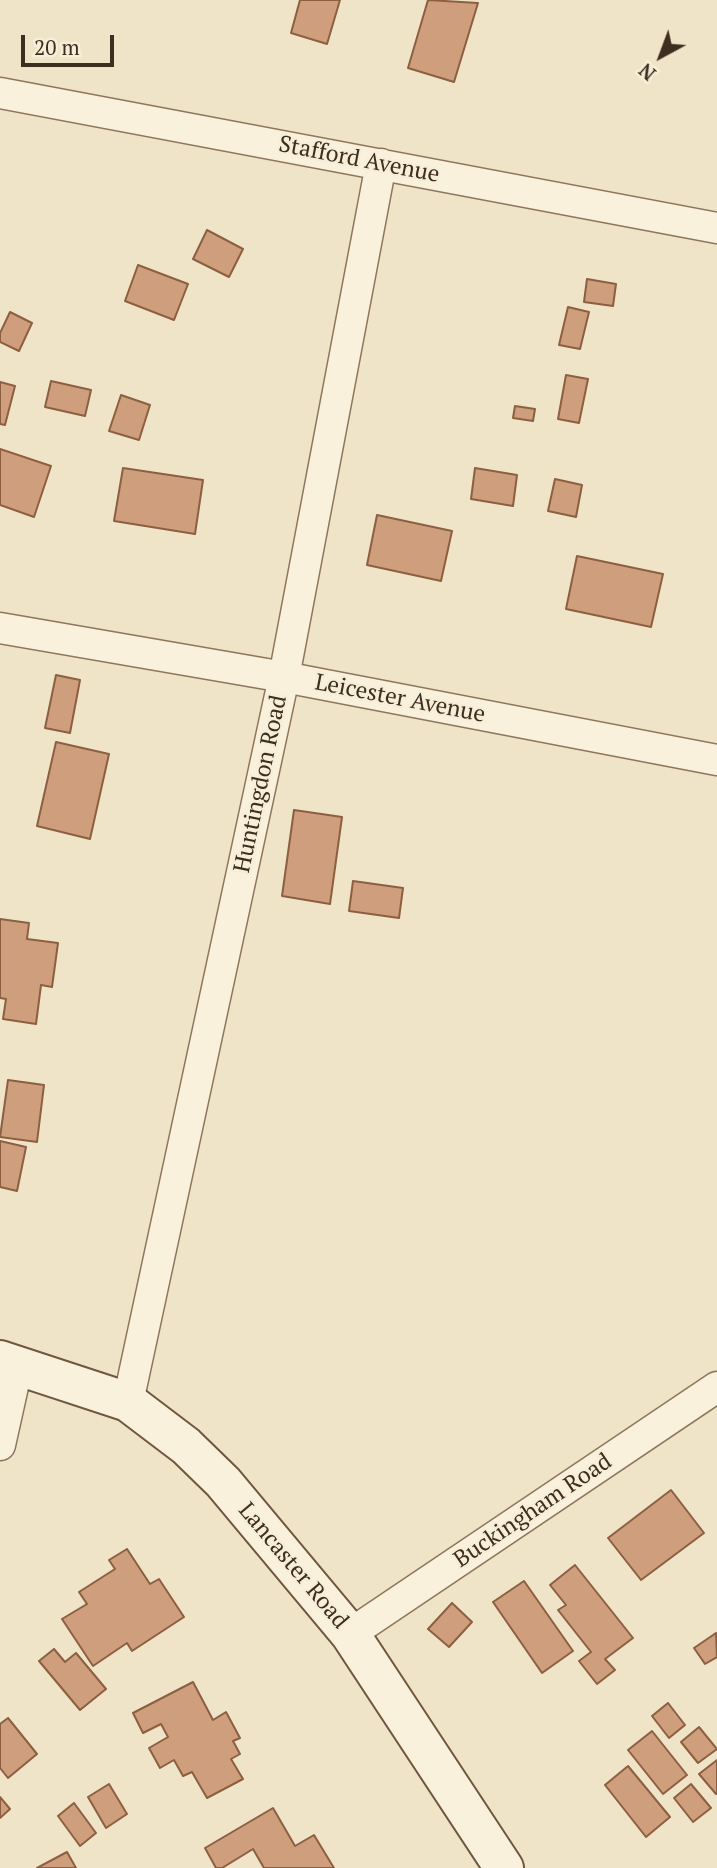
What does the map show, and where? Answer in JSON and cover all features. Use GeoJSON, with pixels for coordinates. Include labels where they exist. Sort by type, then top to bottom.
{"type":"FeatureCollection","features":[{"type":"Feature","properties":{"kind":"street","name":"Stafford Avenue"},"geometry":{"type":"LineString","coordinates":[[0,93],[717,228]]}},
{"type":"Feature","properties":{"kind":"street","name":"Huntingdon Road"},"geometry":{"type":"LineString","coordinates":[[128,1402],[284,677],[381,164]]}},
{"type":"Feature","properties":{"kind":"street","name":"Leicester Avenue"},"geometry":{"type":"LineString","coordinates":[[0,628],[284,677],[717,760]]}},
{"type":"Feature","properties":{"kind":"street","name":"Lancaster Road"},"geometry":{"type":"LineString","coordinates":[[9,1362],[128,1402],[186,1446],[223,1482],[350,1634],[504,1868]]}},
{"type":"Feature","properties":{"kind":"street"},"geometry":{"type":"LineString","coordinates":[[0,1445],[9,1362]]}},
{"type":"Feature","properties":{"kind":"street","name":"Buckingham Road"},"geometry":{"type":"LineString","coordinates":[[350,1634],[717,1387]]}},
{"type":"Feature","properties":{"kind":"building"},"geometry":{"type":"Polygon","coordinates":[[[300,0],[340,0],[327,44],[291,33],[300,0]]]}},
{"type":"Feature","properties":{"kind":"building"},"geometry":{"type":"Polygon","coordinates":[[[428,0],[478,3],[454,82],[408,68],[428,0]]]}},
{"type":"Feature","properties":{"kind":"building"},"geometry":{"type":"Polygon","coordinates":[[[207,230],[243,249],[229,277],[193,259],[207,230]]]}},
{"type":"Feature","properties":{"kind":"building"},"geometry":{"type":"Polygon","coordinates":[[[138,265],[188,284],[174,320],[125,301],[138,265]]]}},
{"type":"Feature","properties":{"kind":"building"},"geometry":{"type":"Polygon","coordinates":[[[587,279],[616,284],[613,306],[584,302],[587,279]]]}},
{"type":"Feature","properties":{"kind":"building"},"geometry":{"type":"Polygon","coordinates":[[[568,307],[589,312],[580,349],[559,345],[568,307]]]}},
{"type":"Feature","properties":{"kind":"building"},"geometry":{"type":"Polygon","coordinates":[[[10,312],[32,323],[19,351],[0,342],[0,333],[10,312]]]}},
{"type":"Feature","properties":{"kind":"building"},"geometry":{"type":"Polygon","coordinates":[[[566,375],[588,379],[579,423],[558,419],[566,375]]]}},
{"type":"Feature","properties":{"kind":"building"},"geometry":{"type":"Polygon","coordinates":[[[51,381],[91,390],[85,416],[45,407],[51,381]]]}},
{"type":"Feature","properties":{"kind":"building"},"geometry":{"type":"Polygon","coordinates":[[[0,382],[15,386],[5,425],[0,424],[0,382]]]}},
{"type":"Feature","properties":{"kind":"building"},"geometry":{"type":"Polygon","coordinates":[[[121,395],[150,405],[139,440],[109,431],[121,395]]]}},
{"type":"Feature","properties":{"kind":"building"},"geometry":{"type":"Polygon","coordinates":[[[515,406],[535,409],[533,421],[513,418],[515,406]]]}},
{"type":"Feature","properties":{"kind":"building"},"geometry":{"type":"Polygon","coordinates":[[[0,449],[51,466],[34,517],[0,505],[0,449]]]}},
{"type":"Feature","properties":{"kind":"building"},"geometry":{"type":"Polygon","coordinates":[[[123,468],[203,480],[195,534],[114,521],[123,468]]]}},
{"type":"Feature","properties":{"kind":"building"},"geometry":{"type":"Polygon","coordinates":[[[475,468],[517,475],[513,506],[471,499],[475,468]]]}},
{"type":"Feature","properties":{"kind":"building"},"geometry":{"type":"Polygon","coordinates":[[[555,479],[582,485],[576,517],[548,511],[555,479]]]}},
{"type":"Feature","properties":{"kind":"building"},"geometry":{"type":"Polygon","coordinates":[[[377,515],[452,531],[441,581],[367,565],[377,515]]]}},
{"type":"Feature","properties":{"kind":"building"},"geometry":{"type":"Polygon","coordinates":[[[577,556],[663,574],[651,627],[566,609],[577,556]]]}},
{"type":"Feature","properties":{"kind":"building"},"geometry":{"type":"Polygon","coordinates":[[[56,675],[80,680],[70,733],[45,728],[56,675]]]}},
{"type":"Feature","properties":{"kind":"building"},"geometry":{"type":"Polygon","coordinates":[[[56,742],[109,754],[90,839],[37,826],[56,742]]]}},
{"type":"Feature","properties":{"kind":"building"},"geometry":{"type":"Polygon","coordinates":[[[294,810],[342,817],[330,904],[282,896],[294,810]]]}},
{"type":"Feature","properties":{"kind":"building"},"geometry":{"type":"Polygon","coordinates":[[[353,881],[403,888],[399,918],[349,911],[353,881]]]}},
{"type":"Feature","properties":{"kind":"building"},"geometry":{"type":"Polygon","coordinates":[[[0,919],[29,923],[27,939],[58,943],[52,987],[41,985],[36,1024],[3,1019],[6,999],[0,998],[0,919]]]}},
{"type":"Feature","properties":{"kind":"building"},"geometry":{"type":"Polygon","coordinates":[[[8,1080],[44,1085],[37,1142],[0,1137],[8,1080]]]}},
{"type":"Feature","properties":{"kind":"building"},"geometry":{"type":"Polygon","coordinates":[[[0,1141],[26,1147],[17,1191],[0,1187],[0,1141]]]}},
{"type":"Feature","properties":{"kind":"building"},"geometry":{"type":"Polygon","coordinates":[[[671,1490],[704,1533],[641,1580],[608,1538],[671,1490]]]}},
{"type":"Feature","properties":{"kind":"building"},"geometry":{"type":"Polygon","coordinates":[[[127,1549],[150,1584],[159,1579],[184,1617],[132,1651],[127,1643],[93,1666],[62,1619],[87,1604],[79,1592],[115,1569],[109,1560],[127,1549]]]}},
{"type":"Feature","properties":{"kind":"building"},"geometry":{"type":"Polygon","coordinates":[[[575,1565],[633,1638],[605,1659],[615,1670],[597,1684],[579,1661],[591,1652],[558,1610],[566,1605],[550,1585],[575,1565]]]}},
{"type":"Feature","properties":{"kind":"building"},"geometry":{"type":"Polygon","coordinates":[[[524,1581],[573,1651],[542,1673],[493,1602],[524,1581]]]}},
{"type":"Feature","properties":{"kind":"building"},"geometry":{"type":"Polygon","coordinates":[[[452,1603],[472,1622],[449,1647],[428,1629],[452,1603]]]}},
{"type":"Feature","properties":{"kind":"building"},"geometry":{"type":"Polygon","coordinates":[[[716,1633],[717,1657],[705,1664],[694,1648],[716,1633]]]}},
{"type":"Feature","properties":{"kind":"building"},"geometry":{"type":"Polygon","coordinates":[[[54,1649],[65,1662],[76,1653],[106,1689],[80,1710],[39,1661],[54,1649]]]}},
{"type":"Feature","properties":{"kind":"building"},"geometry":{"type":"Polygon","coordinates":[[[193,1682],[213,1720],[226,1712],[240,1738],[233,1741],[240,1754],[231,1759],[243,1779],[207,1798],[192,1772],[183,1776],[174,1760],[160,1768],[149,1748],[168,1737],[161,1724],[143,1733],[133,1713],[193,1682]]]}},
{"type":"Feature","properties":{"kind":"building"},"geometry":{"type":"Polygon","coordinates":[[[668,1703],[685,1725],[669,1738],[652,1716],[668,1703]]]}},
{"type":"Feature","properties":{"kind":"building"},"geometry":{"type":"Polygon","coordinates":[[[8,1718],[37,1754],[8,1778],[0,1768],[0,1724],[8,1718]]]}},
{"type":"Feature","properties":{"kind":"building"},"geometry":{"type":"Polygon","coordinates":[[[699,1727],[717,1749],[698,1763],[681,1742],[699,1727]]]}},
{"type":"Feature","properties":{"kind":"building"},"geometry":{"type":"Polygon","coordinates":[[[652,1731],[687,1775],[663,1794],[628,1750],[652,1731]]]}},
{"type":"Feature","properties":{"kind":"building"},"geometry":{"type":"Polygon","coordinates":[[[717,1760],[717,1793],[716,1794],[699,1774],[717,1760]]]}},
{"type":"Feature","properties":{"kind":"building"},"geometry":{"type":"Polygon","coordinates":[[[628,1766],[670,1817],[646,1837],[605,1785],[628,1766]]]}},
{"type":"Feature","properties":{"kind":"building"},"geometry":{"type":"Polygon","coordinates":[[[109,1784],[127,1814],[106,1828],[88,1797],[109,1784]]]}},
{"type":"Feature","properties":{"kind":"building"},"geometry":{"type":"Polygon","coordinates":[[[691,1784],[711,1808],[693,1822],[674,1798],[691,1784]]]}},
{"type":"Feature","properties":{"kind":"building"},"geometry":{"type":"Polygon","coordinates":[[[0,1797],[10,1809],[0,1818],[0,1797]]]}},
{"type":"Feature","properties":{"kind":"building"},"geometry":{"type":"Polygon","coordinates":[[[74,1803],[96,1833],[80,1846],[58,1816],[74,1803]]]}},
{"type":"Feature","properties":{"kind":"building"},"geometry":{"type":"Polygon","coordinates":[[[273,1808],[295,1846],[314,1835],[334,1868],[264,1868],[253,1849],[222,1868],[216,1868],[205,1848],[273,1808]]]}},
{"type":"Feature","properties":{"kind":"building"},"geometry":{"type":"Polygon","coordinates":[[[67,1852],[76,1868],[37,1868],[67,1852]]]}}]}
